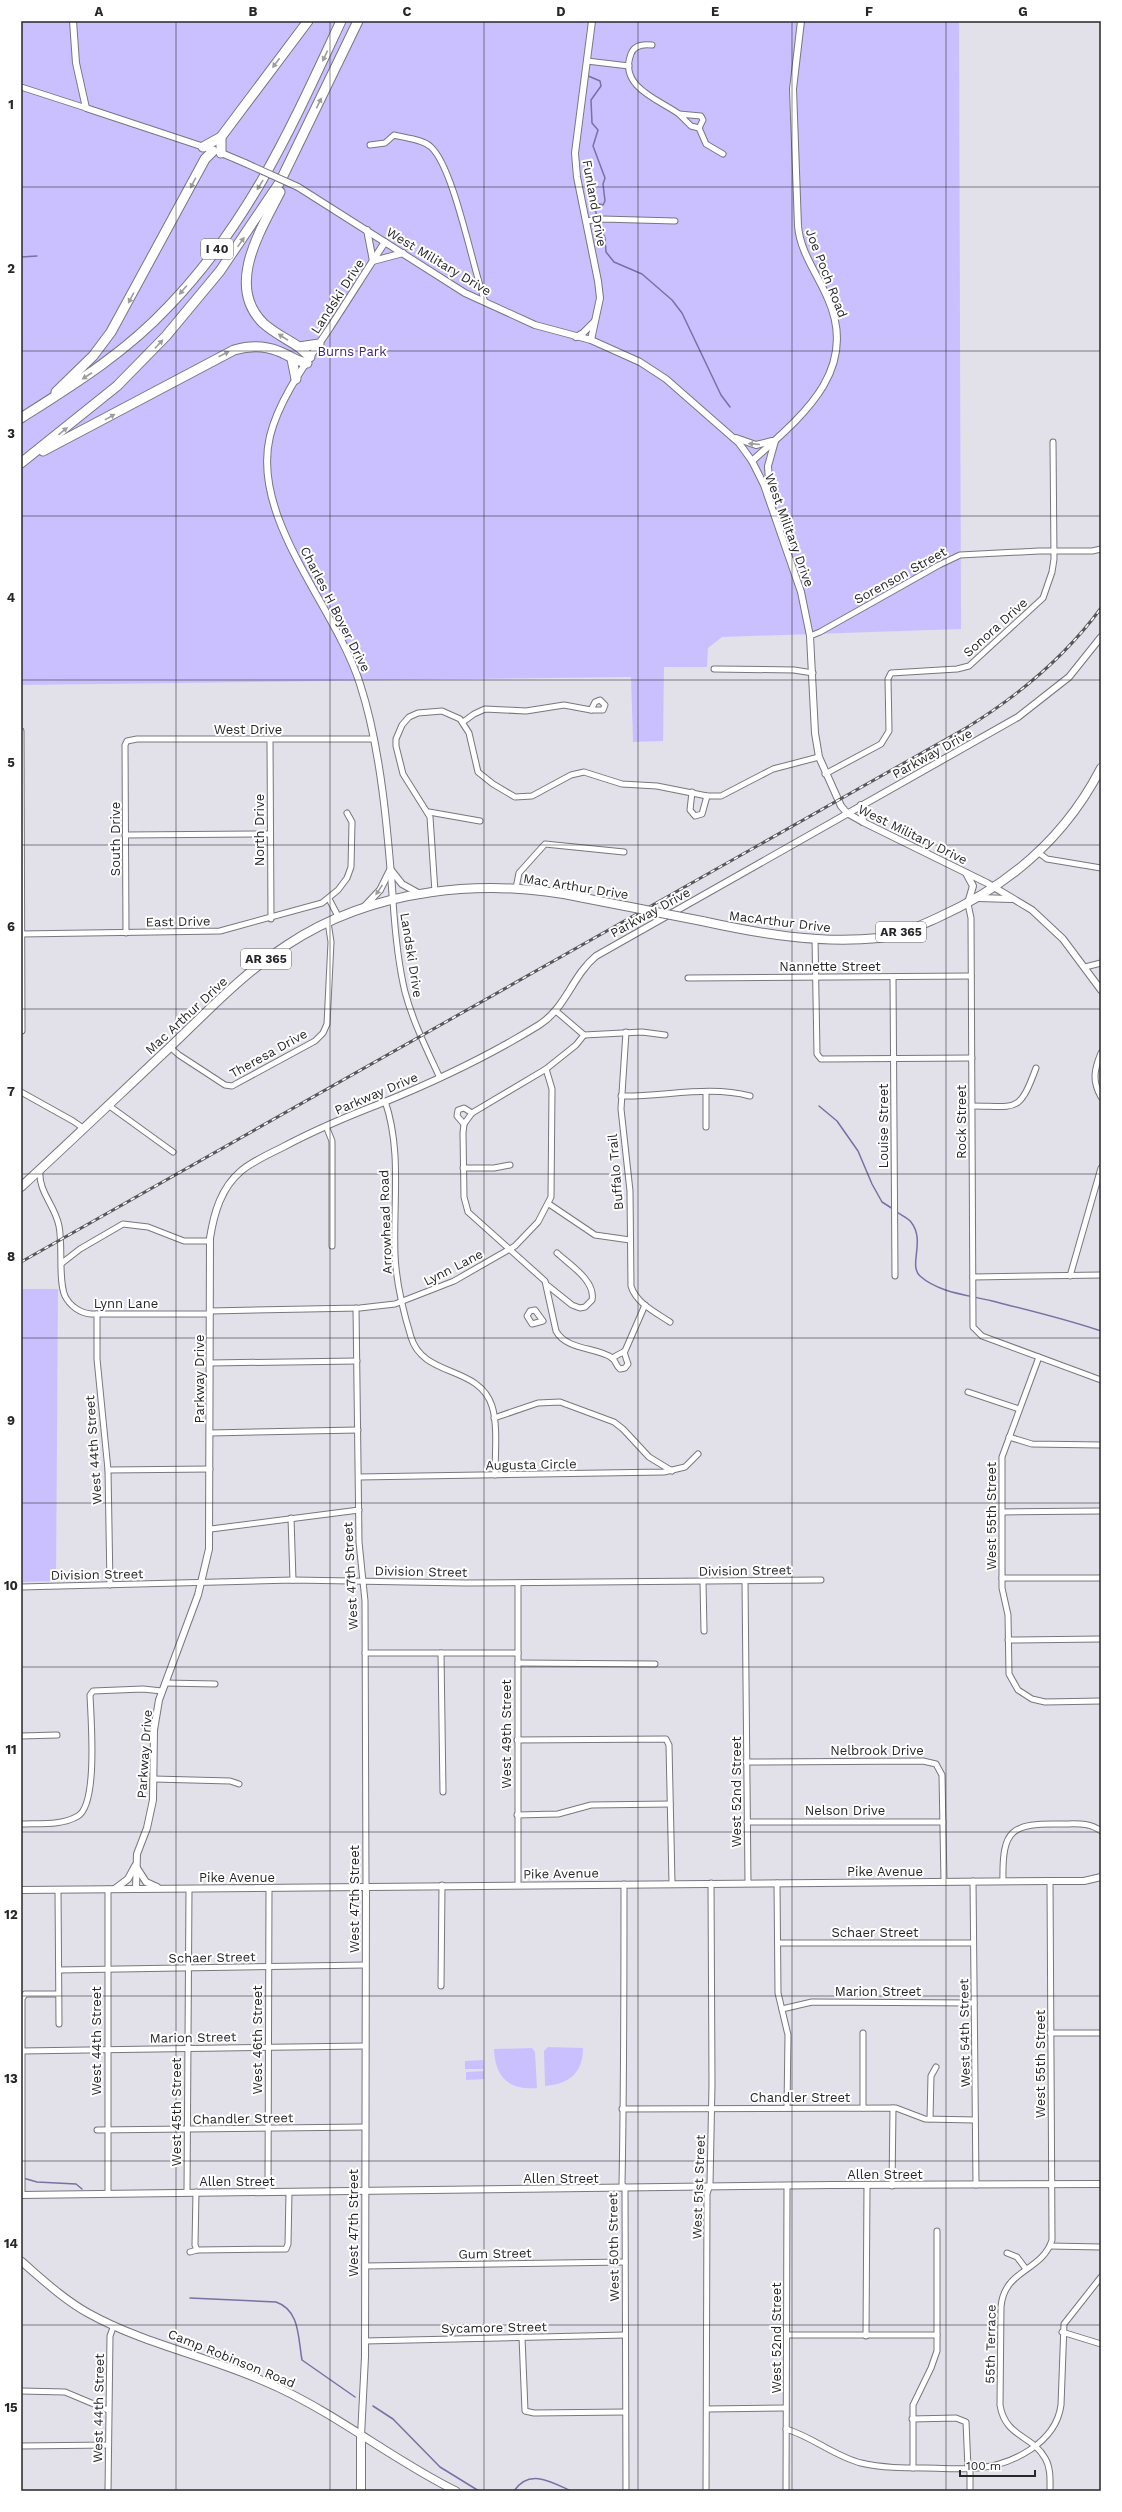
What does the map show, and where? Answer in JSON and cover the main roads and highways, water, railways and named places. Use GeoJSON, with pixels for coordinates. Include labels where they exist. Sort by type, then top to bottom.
{"type":"FeatureCollection","features":[{"type":"Feature","properties":{"kind":"highway"},"geometry":{"type":"LineString","coordinates":[[44,404],[92,356],[111,332],[204,163],[217,152],[221,137],[308,21]]}},
{"type":"Feature","properties":{"kind":"highway","name":"I 40"},"geometry":{"type":"LineString","coordinates":[[21,418],[92,373],[168,308],[229,234],[279,154],[341,21]]}},
{"type":"Feature","properties":{"kind":"highway","name":"I 40"},"geometry":{"type":"LineString","coordinates":[[23,461],[117,386],[166,336],[220,271],[280,182],[358,21]]}},
{"type":"Feature","properties":{"kind":"highway"},"geometry":{"type":"LineString","coordinates":[[204,163],[201,146],[221,137]]}},
{"type":"Feature","properties":{"kind":"highway"},"geometry":{"type":"LineString","coordinates":[[23,461],[81,433],[234,350],[261,347],[278,351],[292,359],[308,360],[299,347],[271,329],[258,317],[251,306],[247,292],[248,264],[258,236],[282,189],[280,182]]}},
{"type":"Feature","properties":{"kind":"highway"},"geometry":{"type":"LineString","coordinates":[[299,347],[319,344]]}},
{"type":"Feature","properties":{"kind":"highway"},"geometry":{"type":"LineString","coordinates":[[292,359],[296,379]]}},
{"type":"Feature","properties":{"kind":"main road","name":"MacArthur Drive"},"geometry":{"type":"LineString","coordinates":[[702,922],[771,934],[815,939],[880,938],[921,925],[979,898],[995,888],[1039,853],[1069,819],[1101,768]]}},
{"type":"Feature","properties":{"kind":"main road","name":"Mac Arthur Drive"},"geometry":{"type":"LineString","coordinates":[[21,1187],[257,966],[286,945],[328,922],[362,909],[422,894],[473,888],[516,888],[541,890],[702,922]]}},
{"type":"Feature","properties":{"kind":"main road","name":"Camp Robinson Road"},"geometry":{"type":"LineString","coordinates":[[21,2261],[74,2304],[114,2325],[277,2387],[456,2491]]}},
{"type":"Feature","properties":{"kind":"main road","name":"West 47th Street"},"geometry":{"type":"LineString","coordinates":[[361,2436],[361,2491]]}},
{"type":"Feature","properties":{"kind":"waterway"},"geometry":{"type":"LineString","coordinates":[[586,75],[600,81],[601,86],[591,100],[592,123],[598,130],[593,146],[605,178],[603,184],[605,201],[603,205],[592,202],[598,218]]}},
{"type":"Feature","properties":{"kind":"waterway"},"geometry":{"type":"LineString","coordinates":[[598,222],[605,238],[606,252],[614,262],[642,274],[672,300],[682,313],[721,395],[730,407]]}},
{"type":"Feature","properties":{"kind":"waterway"},"geometry":{"type":"LineString","coordinates":[[21,257],[37,256]]}},
{"type":"Feature","properties":{"kind":"waterway"},"geometry":{"type":"LineString","coordinates":[[819,1106],[837,1121],[858,1151],[872,1184],[882,1202],[893,1209]]}},
{"type":"Feature","properties":{"kind":"waterway"},"geometry":{"type":"LineString","coordinates":[[896,1211],[909,1220],[915,1229],[917,1237],[917,1271],[920,1276],[928,1282],[954,1293],[1047,1315],[1101,1331]]}},
{"type":"Feature","properties":{"kind":"waterway"},"geometry":{"type":"LineString","coordinates":[[23,2178],[37,2182],[76,2184],[82,2189]]}},
{"type":"Feature","properties":{"kind":"waterway"},"geometry":{"type":"LineString","coordinates":[[190,2298],[276,2302],[284,2306],[290,2311],[294,2318],[302,2360],[355,2397]]}},
{"type":"Feature","properties":{"kind":"waterway"},"geometry":{"type":"LineString","coordinates":[[373,2406],[393,2419],[440,2467],[479,2491]]}},
{"type":"Feature","properties":{"kind":"waterway"},"geometry":{"type":"LineString","coordinates":[[514,2491],[520,2484],[527,2480],[534,2479],[549,2481],[571,2491]]}},
{"type":"Feature","properties":{"kind":"railway"},"geometry":{"type":"LineString","coordinates":[[21,1262],[966,728],[1004,703],[1040,674],[1072,643],[1101,608]]}},
{"type":"Feature","properties":{"kind":"park label","name":"Burns Park"},"geometry":{"type":"Point","coordinates":[352,351]}}]}
